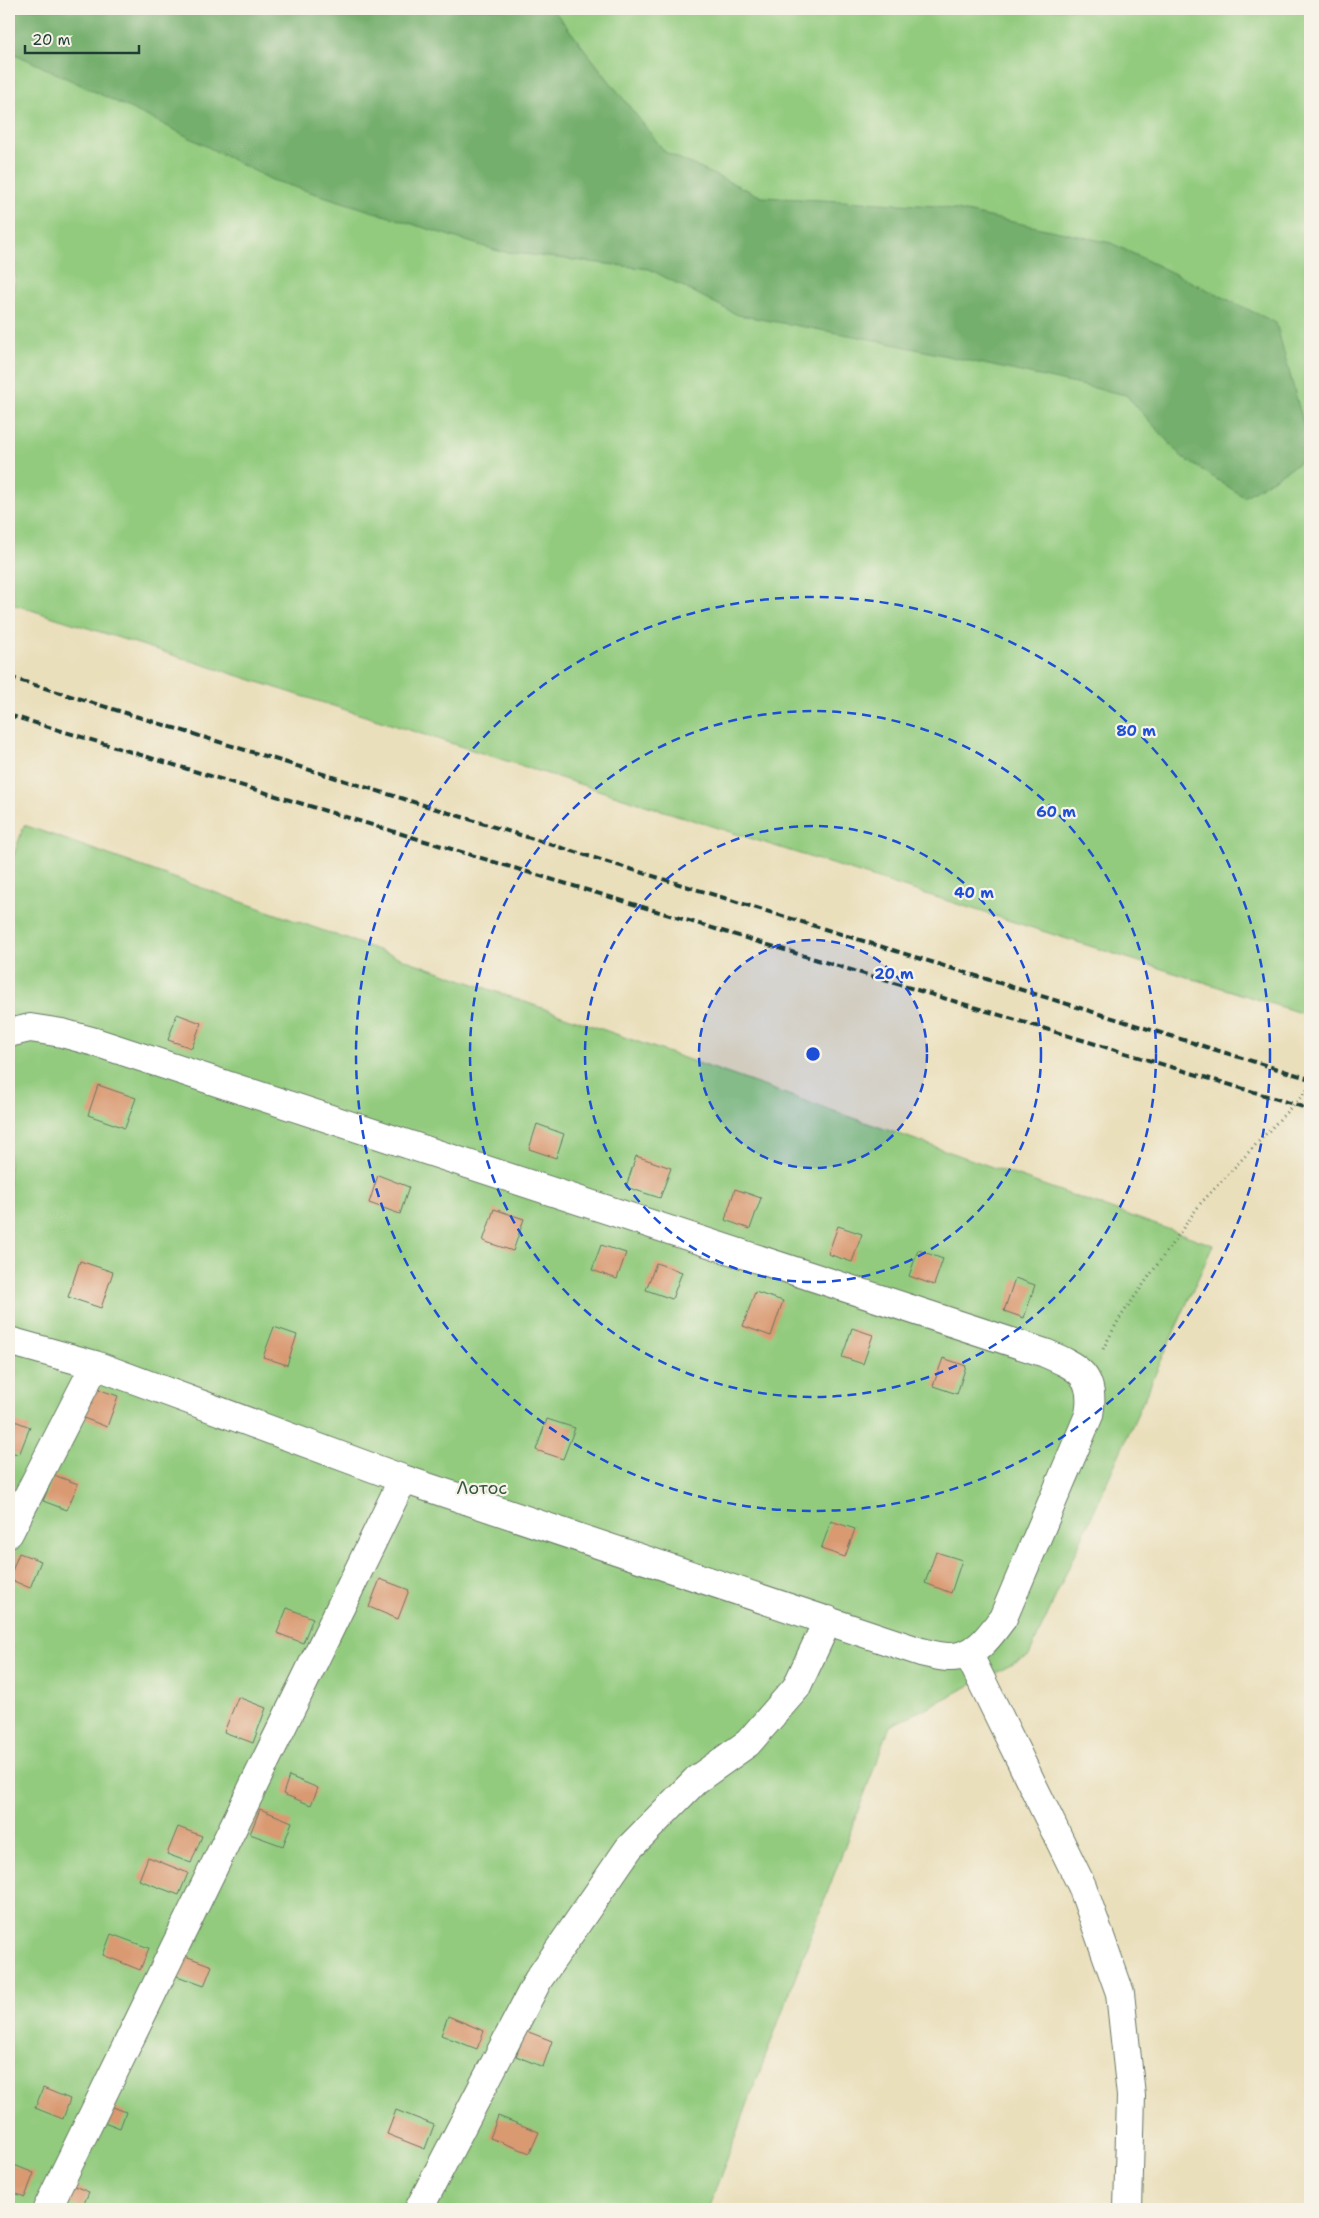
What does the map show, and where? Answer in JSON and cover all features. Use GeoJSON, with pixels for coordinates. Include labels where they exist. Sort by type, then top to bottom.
{"type":"FeatureCollection","features":[{"type":"Feature","properties":{"kind":"lane"},"geometry":{"type":"LineString","coordinates":[[9,1033],[30,1028],[62,1033],[94,1042],[1045,1353],[1071,1364],[1087,1379],[1092,1397],[1089,1414],[1003,1618],[984,1644],[968,1653],[949,1658],[921,1652],[403,1479],[95,1365],[9,1340]]}},
{"type":"Feature","properties":{"kind":"lane"},"geometry":{"type":"LineString","coordinates":[[9,1532],[95,1365]]}},
{"type":"Feature","properties":{"kind":"lane"},"geometry":{"type":"LineString","coordinates":[[47,2209],[403,1479]]}},
{"type":"Feature","properties":{"kind":"lane"},"geometry":{"type":"LineString","coordinates":[[419,2209],[538,1980],[629,1848],[696,1780],[748,1743],[796,1688],[828,1620]]}},
{"type":"Feature","properties":{"kind":"lane"},"geometry":{"type":"LineString","coordinates":[[968,1653],[1082,1886],[1120,1993],[1131,2096],[1128,2209]]}},
{"type":"Feature","properties":{"kind":"path"},"geometry":{"type":"LineString","coordinates":[[1087,1379],[1119,1319],[1200,1204],[1310,1087]]}},
{"type":"Feature","properties":{"kind":"green space"},"geometry":{"type":"Polygon","coordinates":[[[9,9],[1310,9],[1310,1016],[9,603],[9,307],[16,276],[9,270],[9,9]]]}},
{"type":"Feature","properties":{"kind":"green space"},"geometry":{"type":"Polygon","coordinates":[[[9,9],[553,9],[665,152],[762,197],[938,206],[1111,243],[1276,323],[1310,448],[1310,456],[1244,497],[1182,457],[1126,395],[865,338],[738,315],[649,269],[498,251],[272,180],[161,123],[9,51],[9,9]]]}},
{"type":"Feature","properties":{"kind":"green space","name":"Лотос"},"geometry":{"type":"Polygon","coordinates":[[[24,825],[1213,1245],[1029,1656],[890,1726],[708,2209],[9,2209],[9,869],[24,825]]]}},
{"type":"Feature","properties":{"kind":"building"},"geometry":{"type":"Polygon","coordinates":[[[177,1014],[201,1023],[192,1048],[168,1040],[177,1014]]]}},
{"type":"Feature","properties":{"kind":"building"},"geometry":{"type":"Polygon","coordinates":[[[98,1085],[136,1098],[125,1128],[88,1115],[98,1085]]]}},
{"type":"Feature","properties":{"kind":"building"},"geometry":{"type":"Polygon","coordinates":[[[537,1124],[564,1134],[556,1158],[529,1149],[537,1124]]]}},
{"type":"Feature","properties":{"kind":"building"},"geometry":{"type":"Polygon","coordinates":[[[636,1156],[671,1168],[660,1198],[626,1187],[636,1156]]]}},
{"type":"Feature","properties":{"kind":"building"},"geometry":{"type":"Polygon","coordinates":[[[378,1175],[409,1187],[400,1214],[369,1203],[378,1175]]]}},
{"type":"Feature","properties":{"kind":"building"},"geometry":{"type":"Polygon","coordinates":[[[735,1189],[761,1198],[750,1229],[725,1220],[735,1189]]]}},
{"type":"Feature","properties":{"kind":"building"},"geometry":{"type":"Polygon","coordinates":[[[494,1209],[524,1219],[513,1251],[483,1241],[494,1209]]]}},
{"type":"Feature","properties":{"kind":"building"},"geometry":{"type":"Polygon","coordinates":[[[838,1226],[862,1234],[852,1262],[828,1254],[838,1226]]]}},
{"type":"Feature","properties":{"kind":"building"},"geometry":{"type":"Polygon","coordinates":[[[601,1245],[626,1253],[617,1279],[592,1270],[601,1245]]]}},
{"type":"Feature","properties":{"kind":"building"},"geometry":{"type":"Polygon","coordinates":[[[918,1250],[943,1259],[934,1285],[909,1276],[918,1250]]]}},
{"type":"Feature","properties":{"kind":"building"},"geometry":{"type":"Polygon","coordinates":[[[80,1261],[113,1272],[101,1308],[68,1297],[80,1261]]]}},
{"type":"Feature","properties":{"kind":"building"},"geometry":{"type":"Polygon","coordinates":[[[656,1263],[682,1272],[672,1299],[646,1290],[656,1263]]]}},
{"type":"Feature","properties":{"kind":"building"},"geometry":{"type":"Polygon","coordinates":[[[1015,1278],[1035,1285],[1024,1318],[1004,1311],[1015,1278]]]}},
{"type":"Feature","properties":{"kind":"building"},"geometry":{"type":"Polygon","coordinates":[[[755,1292],[783,1301],[771,1336],[743,1326],[755,1292]]]}},
{"type":"Feature","properties":{"kind":"building"},"geometry":{"type":"Polygon","coordinates":[[[274,1327],[297,1335],[287,1365],[263,1357],[274,1327]]]}},
{"type":"Feature","properties":{"kind":"building"},"geometry":{"type":"Polygon","coordinates":[[[852,1328],[873,1335],[863,1364],[842,1357],[852,1328]]]}},
{"type":"Feature","properties":{"kind":"building"},"geometry":{"type":"Polygon","coordinates":[[[943,1358],[966,1366],[957,1394],[933,1386],[943,1358]]]}},
{"type":"Feature","properties":{"kind":"building"},"geometry":{"type":"Polygon","coordinates":[[[92,1387],[118,1396],[107,1427],[81,1417],[92,1387]]]}},
{"type":"Feature","properties":{"kind":"building"},"geometry":{"type":"Polygon","coordinates":[[[10,1419],[30,1427],[19,1455],[9,1451],[10,1419]]]}},
{"type":"Feature","properties":{"kind":"building"},"geometry":{"type":"Polygon","coordinates":[[[547,1419],[575,1428],[563,1459],[536,1450],[547,1419]]]}},
{"type":"Feature","properties":{"kind":"building"},"geometry":{"type":"Polygon","coordinates":[[[54,1475],[78,1484],[67,1510],[43,1501],[54,1475]]]}},
{"type":"Feature","properties":{"kind":"building"},"geometry":{"type":"Polygon","coordinates":[[[831,1521],[855,1529],[845,1557],[821,1549],[831,1521]]]}},
{"type":"Feature","properties":{"kind":"building"},"geometry":{"type":"Polygon","coordinates":[[[936,1552],[962,1560],[951,1593],[925,1583],[936,1552]]]}},
{"type":"Feature","properties":{"kind":"building"},"geometry":{"type":"Polygon","coordinates":[[[19,1553],[41,1561],[30,1588],[9,1579],[19,1553]]]}},
{"type":"Feature","properties":{"kind":"building"},"geometry":{"type":"Polygon","coordinates":[[[380,1579],[409,1590],[398,1619],[369,1607],[380,1579]]]}},
{"type":"Feature","properties":{"kind":"building"},"geometry":{"type":"Polygon","coordinates":[[[287,1608],[313,1618],[303,1643],[277,1633],[287,1608]]]}},
{"type":"Feature","properties":{"kind":"building"},"geometry":{"type":"Polygon","coordinates":[[[238,1697],[266,1708],[253,1743],[224,1732],[238,1697]]]}},
{"type":"Feature","properties":{"kind":"building"},"geometry":{"type":"Polygon","coordinates":[[[289,1776],[318,1788],[311,1805],[283,1794],[289,1776]]]}},
{"type":"Feature","properties":{"kind":"building"},"geometry":{"type":"Polygon","coordinates":[[[260,1809],[292,1822],[283,1846],[250,1834],[260,1809]]]}},
{"type":"Feature","properties":{"kind":"building"},"geometry":{"type":"Polygon","coordinates":[[[178,1827],[202,1836],[191,1863],[167,1854],[178,1827]]]}},
{"type":"Feature","properties":{"kind":"building"},"geometry":{"type":"Polygon","coordinates":[[[148,1857],[188,1873],[179,1895],[139,1880],[148,1857]]]}},
{"type":"Feature","properties":{"kind":"building"},"geometry":{"type":"Polygon","coordinates":[[[111,1934],[149,1948],[140,1970],[103,1955],[111,1934]]]}},
{"type":"Feature","properties":{"kind":"building"},"geometry":{"type":"Polygon","coordinates":[[[180,1954],[212,1966],[204,1986],[172,1974],[180,1954]]]}},
{"type":"Feature","properties":{"kind":"building"},"geometry":{"type":"Polygon","coordinates":[[[448,2016],[484,2031],[477,2049],[441,2035],[448,2016]]]}},
{"type":"Feature","properties":{"kind":"building"},"geometry":{"type":"Polygon","coordinates":[[[526,2031],[552,2041],[543,2067],[516,2056],[526,2031]]]}},
{"type":"Feature","properties":{"kind":"building"},"geometry":{"type":"Polygon","coordinates":[[[43,2088],[70,2099],[63,2119],[35,2108],[43,2088]]]}},
{"type":"Feature","properties":{"kind":"building"},"geometry":{"type":"Polygon","coordinates":[[[105,2104],[126,2112],[120,2128],[99,2120],[105,2104]]]}},
{"type":"Feature","properties":{"kind":"building"},"geometry":{"type":"Polygon","coordinates":[[[396,2110],[434,2125],[425,2149],[387,2134],[396,2110]]]}},
{"type":"Feature","properties":{"kind":"building"},"geometry":{"type":"Polygon","coordinates":[[[498,2116],[539,2132],[530,2153],[490,2138],[498,2116]]]}},
{"type":"Feature","properties":{"kind":"building"},"geometry":{"type":"Polygon","coordinates":[[[9,2163],[34,2173],[25,2197],[9,2191],[9,2163]]]}},
{"type":"Feature","properties":{"kind":"building"},"geometry":{"type":"Polygon","coordinates":[[[67,2183],[89,2192],[82,2208],[60,2200],[67,2183]]]}},
{"type":"Feature","properties":{"kind":"railway"},"geometry":{"type":"LineString","coordinates":[[9,677],[1310,1079]]}},
{"type":"Feature","properties":{"kind":"railway"},"geometry":{"type":"LineString","coordinates":[[9,715],[1310,1109]]}}]}
